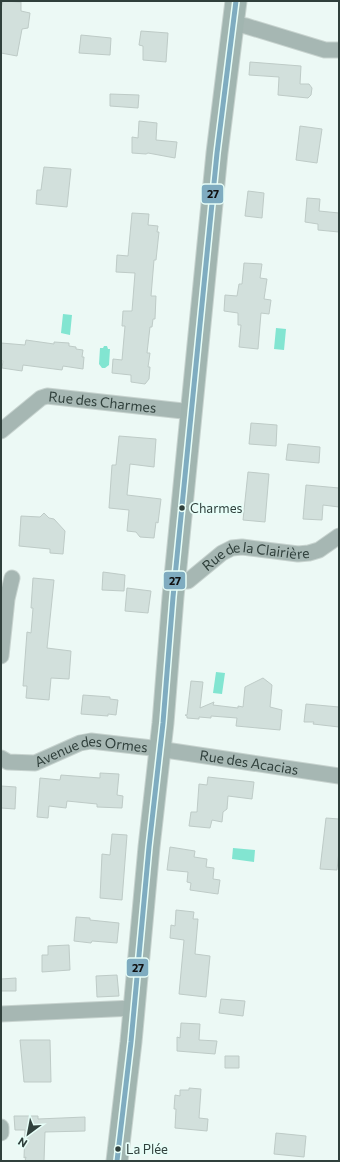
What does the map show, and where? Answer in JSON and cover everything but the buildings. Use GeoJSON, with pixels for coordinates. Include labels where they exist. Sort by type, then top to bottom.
{"type":"FeatureCollection","features":[{"type":"Feature","properties":{"kind":"street"},"geometry":{"type":"LineString","coordinates":[[117,1161],[160,749],[217,153],[236,1]]}},
{"type":"Feature","properties":{"kind":"street"},"geometry":{"type":"LineString","coordinates":[[234,24],[246,26],[325,50],[339,50]]}},
{"type":"Feature","properties":{"kind":"street","name":"Rue des Charmes"},"geometry":{"type":"LineString","coordinates":[[1,432],[41,398],[47,396],[192,412]]}},
{"type":"Feature","properties":{"kind":"street","name":"Rue de la Clairière"},"geometry":{"type":"LineString","coordinates":[[175,580],[188,580],[222,553],[232,548],[242,547],[298,554],[309,553],[319,550],[339,536]]}},
{"type":"Feature","properties":{"kind":"street"},"geometry":{"type":"LineString","coordinates":[[1,656],[7,599],[12,578]]}},
{"type":"Feature","properties":{"kind":"street","name":"Avenue des Ormes"},"geometry":{"type":"LineString","coordinates":[[1,758],[8,762],[35,763],[86,741],[160,749]]}},
{"type":"Feature","properties":{"kind":"street","name":"Rue des Acacias"},"geometry":{"type":"LineString","coordinates":[[160,749],[339,776]]}},
{"type":"Feature","properties":{"kind":"street"},"geometry":{"type":"LineString","coordinates":[[1,1014],[134,1008]]}},
{"type":"Feature","properties":{"kind":"street"},"geometry":{"type":"LineString","coordinates":[[1,1127],[1,1133]]}},
{"type":"Feature","properties":{"kind":"shaded area"},"geometry":{"type":"Polygon","coordinates":[[[63,314],[72,315],[70,335],[61,333],[63,314]]]}},
{"type":"Feature","properties":{"kind":"shaded area"},"geometry":{"type":"Polygon","coordinates":[[[276,328],[286,329],[284,350],[274,349],[276,328]]]}},
{"type":"Feature","properties":{"kind":"shaded area"},"geometry":{"type":"Polygon","coordinates":[[[104,346],[107,346],[108,349],[110,349],[109,365],[102,368],[99,364],[100,348],[103,348],[104,346]]]}},
{"type":"Feature","properties":{"kind":"shaded area"},"geometry":{"type":"Polygon","coordinates":[[[216,672],[225,673],[222,694],[213,693],[216,672]]]}},
{"type":"Feature","properties":{"kind":"shaded area"},"geometry":{"type":"Polygon","coordinates":[[[233,848],[255,850],[254,862],[232,859],[233,848]]]}},
{"type":"Feature","properties":{"kind":"transit line","name":"27"},"geometry":{"type":"LineString","coordinates":[[117,1161],[131,1042],[149,847],[163,723],[173,597],[217,153],[236,1]]}},
{"type":"Feature","properties":{"kind":"place","name":"Charmes"},"geometry":{"type":"Point","coordinates":[182,508]}},
{"type":"Feature","properties":{"kind":"place","name":"La Plée"},"geometry":{"type":"Point","coordinates":[118,1149]}}]}
